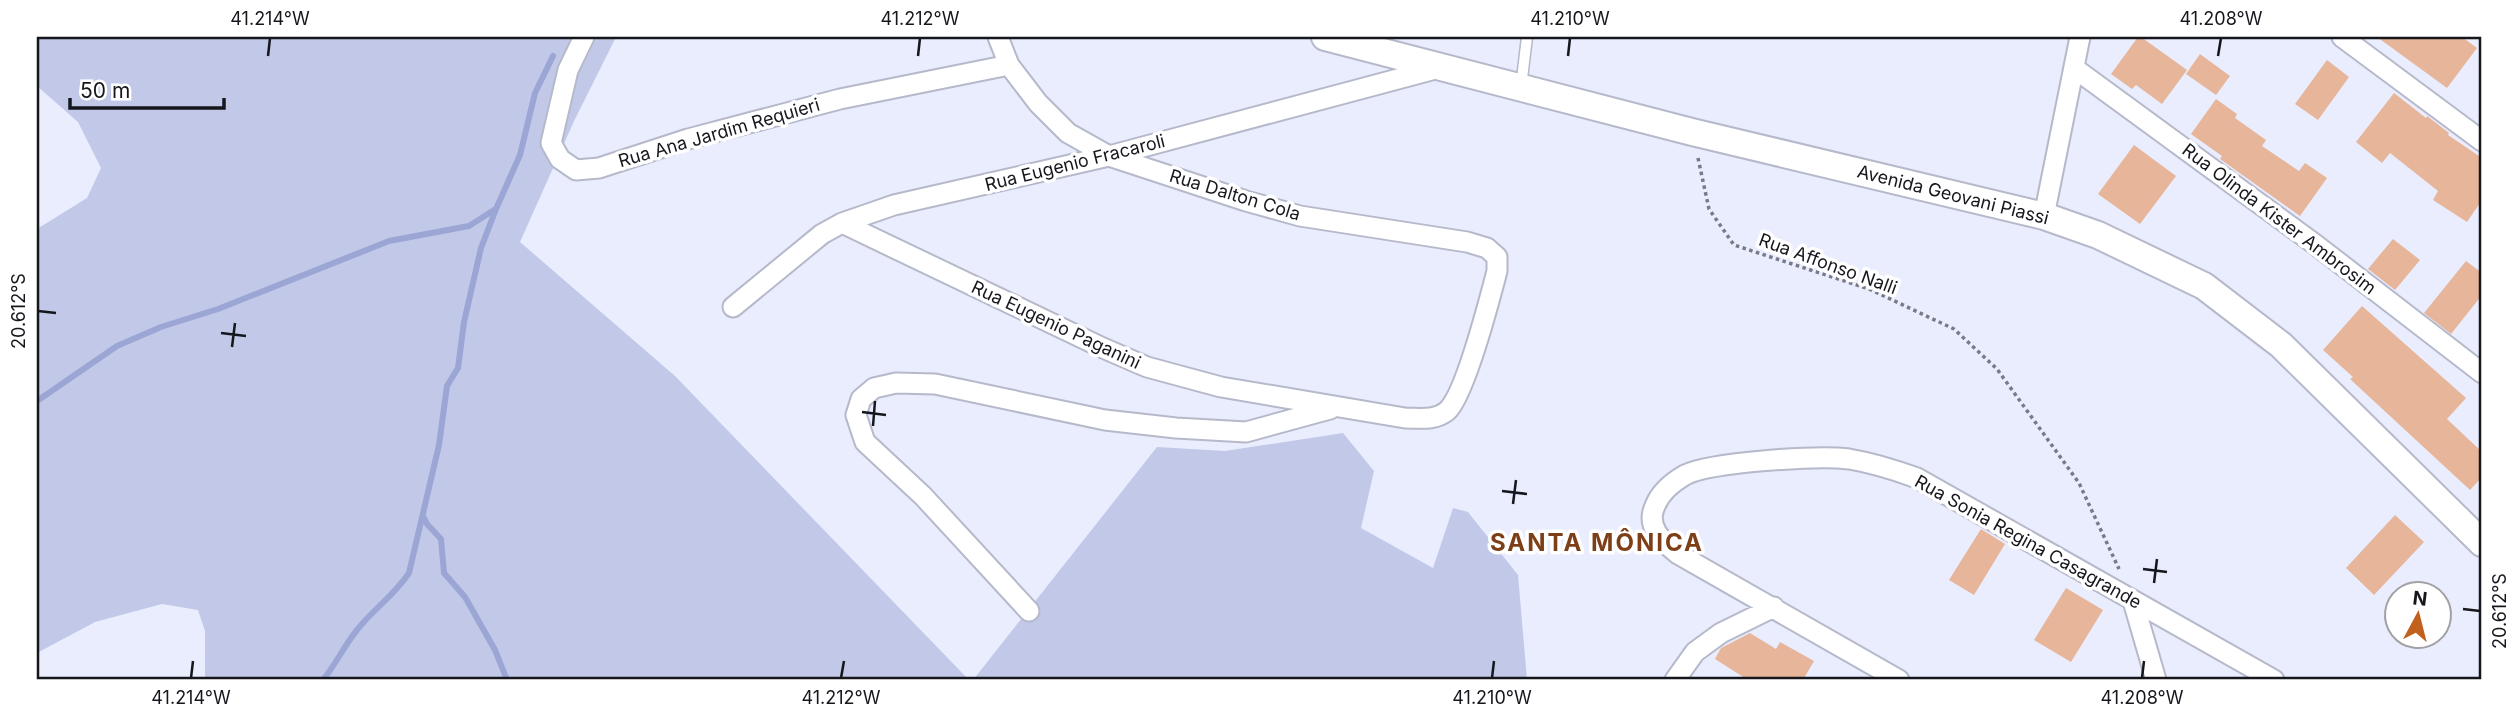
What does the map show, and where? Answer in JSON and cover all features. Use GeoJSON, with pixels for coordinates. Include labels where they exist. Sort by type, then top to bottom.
{"type":"FeatureCollection","features":[{"type":"Feature","properties":{"kind":"main road","name":"Avenida Geovani Piassi"},"geometry":{"type":"LineString","coordinates":[[1325,37],[1692,132],[2044,216],[2098,235],[2204,286],[2281,345],[2480,536]]}},
{"type":"Feature","properties":{"kind":"street","name":"Rua Ana Jardim Requieri"},"geometry":{"type":"LineString","coordinates":[[584,37],[568,70],[551,144],[560,159],[576,170],[599,168],[688,139],[840,99],[1009,65]]}},
{"type":"Feature","properties":{"kind":"street","name":"Rua Dalton Cola"},"geometry":{"type":"LineString","coordinates":[[998,37],[1009,65],[1038,103],[1068,133],[1109,156],[1300,216],[1467,242],[1487,248]]}},
{"type":"Feature","properties":{"kind":"street"},"geometry":{"type":"LineString","coordinates":[[2044,216],[2080,37]]}},
{"type":"Feature","properties":{"kind":"street"},"geometry":{"type":"LineString","coordinates":[[2342,37],[2482,141]]}},
{"type":"Feature","properties":{"kind":"street","name":"Rua Eugenio Fracaroli"},"geometry":{"type":"LineString","coordinates":[[733,307],[821,234],[842,223],[894,205],[1109,156],[1442,67]]}},
{"type":"Feature","properties":{"kind":"street","name":"Rua Olinda Kister Ambrosim"},"geometry":{"type":"LineString","coordinates":[[2074,68],[2316,244],[2482,373]]}},
{"type":"Feature","properties":{"kind":"street","name":"Rua Eugenio Paganini"},"geometry":{"type":"LineString","coordinates":[[842,223],[1147,367],[1221,387],[1405,418],[1434,418],[1449,410],[1461,387],[1497,271],[1497,257],[1487,248]]}},
{"type":"Feature","properties":{"kind":"street"},"geometry":{"type":"LineString","coordinates":[[1029,611],[923,496],[865,442],[856,415],[862,399],[874,388],[896,383],[935,384],[1105,420],[1246,432],[1335,408]]}},
{"type":"Feature","properties":{"kind":"street","name":"Rua Sonia Regina Casagrande"},"geometry":{"type":"LineString","coordinates":[[1774,607],[1678,554],[1663,542],[1652,516],[1655,505],[1667,489],[1685,475],[1708,468],[1734,465],[1817,458],[1847,459],[1884,466],[1917,478],[2273,680]]}},
{"type":"Feature","properties":{"kind":"street"},"geometry":{"type":"LineString","coordinates":[[2133,601],[2156,680]]}},
{"type":"Feature","properties":{"kind":"street"},"geometry":{"type":"LineString","coordinates":[[1675,680],[1695,652],[1721,632],[1774,607],[1899,680]]}},
{"type":"Feature","properties":{"kind":"lane"},"geometry":{"type":"LineString","coordinates":[[1521,88],[1527,37]]}},
{"type":"Feature","properties":{"kind":"path","name":"Rua Affonso Nalli"},"geometry":{"type":"LineString","coordinates":[[1692,132],[1709,209],[1734,245],[1869,289],[1954,329],[1997,369],[2079,483],[2133,601]]}},
{"type":"Feature","properties":{"kind":"shaded area"},"geometry":{"type":"Polygon","coordinates":[[[37,37],[616,37],[575,119],[520,242],[675,376],[969,680],[205,680],[205,631],[198,610],[162,604],[95,622],[37,653],[37,229],[87,198],[101,168],[78,122],[37,86],[37,37]]]}},
{"type":"Feature","properties":{"kind":"shaded area"},"geometry":{"type":"Polygon","coordinates":[[[1343,433],[1374,471],[1361,528],[1433,568],[1453,508],[1468,512],[1518,575],[1527,680],[973,680],[1157,447],[1225,451],[1343,433]]]}},
{"type":"Feature","properties":{"kind":"building"},"geometry":{"type":"Polygon","coordinates":[[[2138,37],[2187,70],[2162,104],[2136,85],[2132,89],[2111,74],[2138,37]]]}},
{"type":"Feature","properties":{"kind":"building"},"geometry":{"type":"Polygon","coordinates":[[[2377,37],[2462,37],[2477,48],[2447,88],[2377,37]]]}},
{"type":"Feature","properties":{"kind":"building"},"geometry":{"type":"Polygon","coordinates":[[[2200,54],[2230,76],[2216,95],[2186,74],[2200,54]]]}},
{"type":"Feature","properties":{"kind":"building"},"geometry":{"type":"Polygon","coordinates":[[[2327,60],[2349,77],[2318,120],[2295,104],[2327,60]]]}},
{"type":"Feature","properties":{"kind":"building"},"geometry":{"type":"Polygon","coordinates":[[[2394,93],[2482,158],[2482,200],[2467,222],[2433,200],[2438,191],[2390,153],[2382,163],[2356,142],[2394,93]]]}},
{"type":"Feature","properties":{"kind":"building"},"geometry":{"type":"Polygon","coordinates":[[[2216,99],[2237,114],[2235,118],[2266,140],[2262,146],[2299,171],[2305,163],[2327,178],[2300,216],[2220,159],[2222,156],[2191,134],[2216,99]]]}},
{"type":"Feature","properties":{"kind":"building"},"geometry":{"type":"Polygon","coordinates":[[[2134,145],[2176,176],[2140,224],[2098,194],[2134,145]]]}},
{"type":"Feature","properties":{"kind":"building"},"geometry":{"type":"Polygon","coordinates":[[[2393,239],[2420,260],[2395,290],[2368,269],[2393,239]]]}},
{"type":"Feature","properties":{"kind":"building"},"geometry":{"type":"Polygon","coordinates":[[[2466,261],[2482,273],[2482,295],[2451,334],[2424,313],[2466,261]]]}},
{"type":"Feature","properties":{"kind":"building"},"geometry":{"type":"Polygon","coordinates":[[[2362,306],[2466,398],[2447,419],[2482,452],[2482,477],[2470,490],[2350,379],[2353,377],[2323,350],[2362,306]]]}},
{"type":"Feature","properties":{"kind":"building"},"geometry":{"type":"Polygon","coordinates":[[[2395,515],[2424,542],[2388,580],[2382,580],[2382,587],[2374,595],[2346,568],[2395,515]]]}},
{"type":"Feature","properties":{"kind":"building"},"geometry":{"type":"Polygon","coordinates":[[[1981,529],[2005,544],[1974,595],[1949,580],[1981,529]]]}},
{"type":"Feature","properties":{"kind":"building"},"geometry":{"type":"Polygon","coordinates":[[[2066,588],[2103,610],[2071,662],[2034,640],[2066,588]]]}},
{"type":"Feature","properties":{"kind":"building"},"geometry":{"type":"Polygon","coordinates":[[[1750,633],[1776,649],[1780,642],[1814,661],[1803,680],[1748,680],[1715,659],[1721,648],[1750,633]]]}},
{"type":"Feature","properties":{"kind":"waterway"},"geometry":{"type":"LineString","coordinates":[[323,680],[357,630],[409,573],[439,445],[447,386],[458,368],[464,322],[481,248],[520,155],[535,93],[553,56]]}},
{"type":"Feature","properties":{"kind":"waterway"},"geometry":{"type":"LineString","coordinates":[[37,401],[117,346],[161,327],[218,309],[389,241],[469,226],[494,210]]}},
{"type":"Feature","properties":{"kind":"waterway"},"geometry":{"type":"LineString","coordinates":[[423,516],[441,539],[444,573],[465,597],[495,650],[507,680]]}},
{"type":"Feature","properties":{"kind":"district","name":"SANTA MÔNICA"},"geometry":{"type":"Point","coordinates":[1597,543]}}]}
